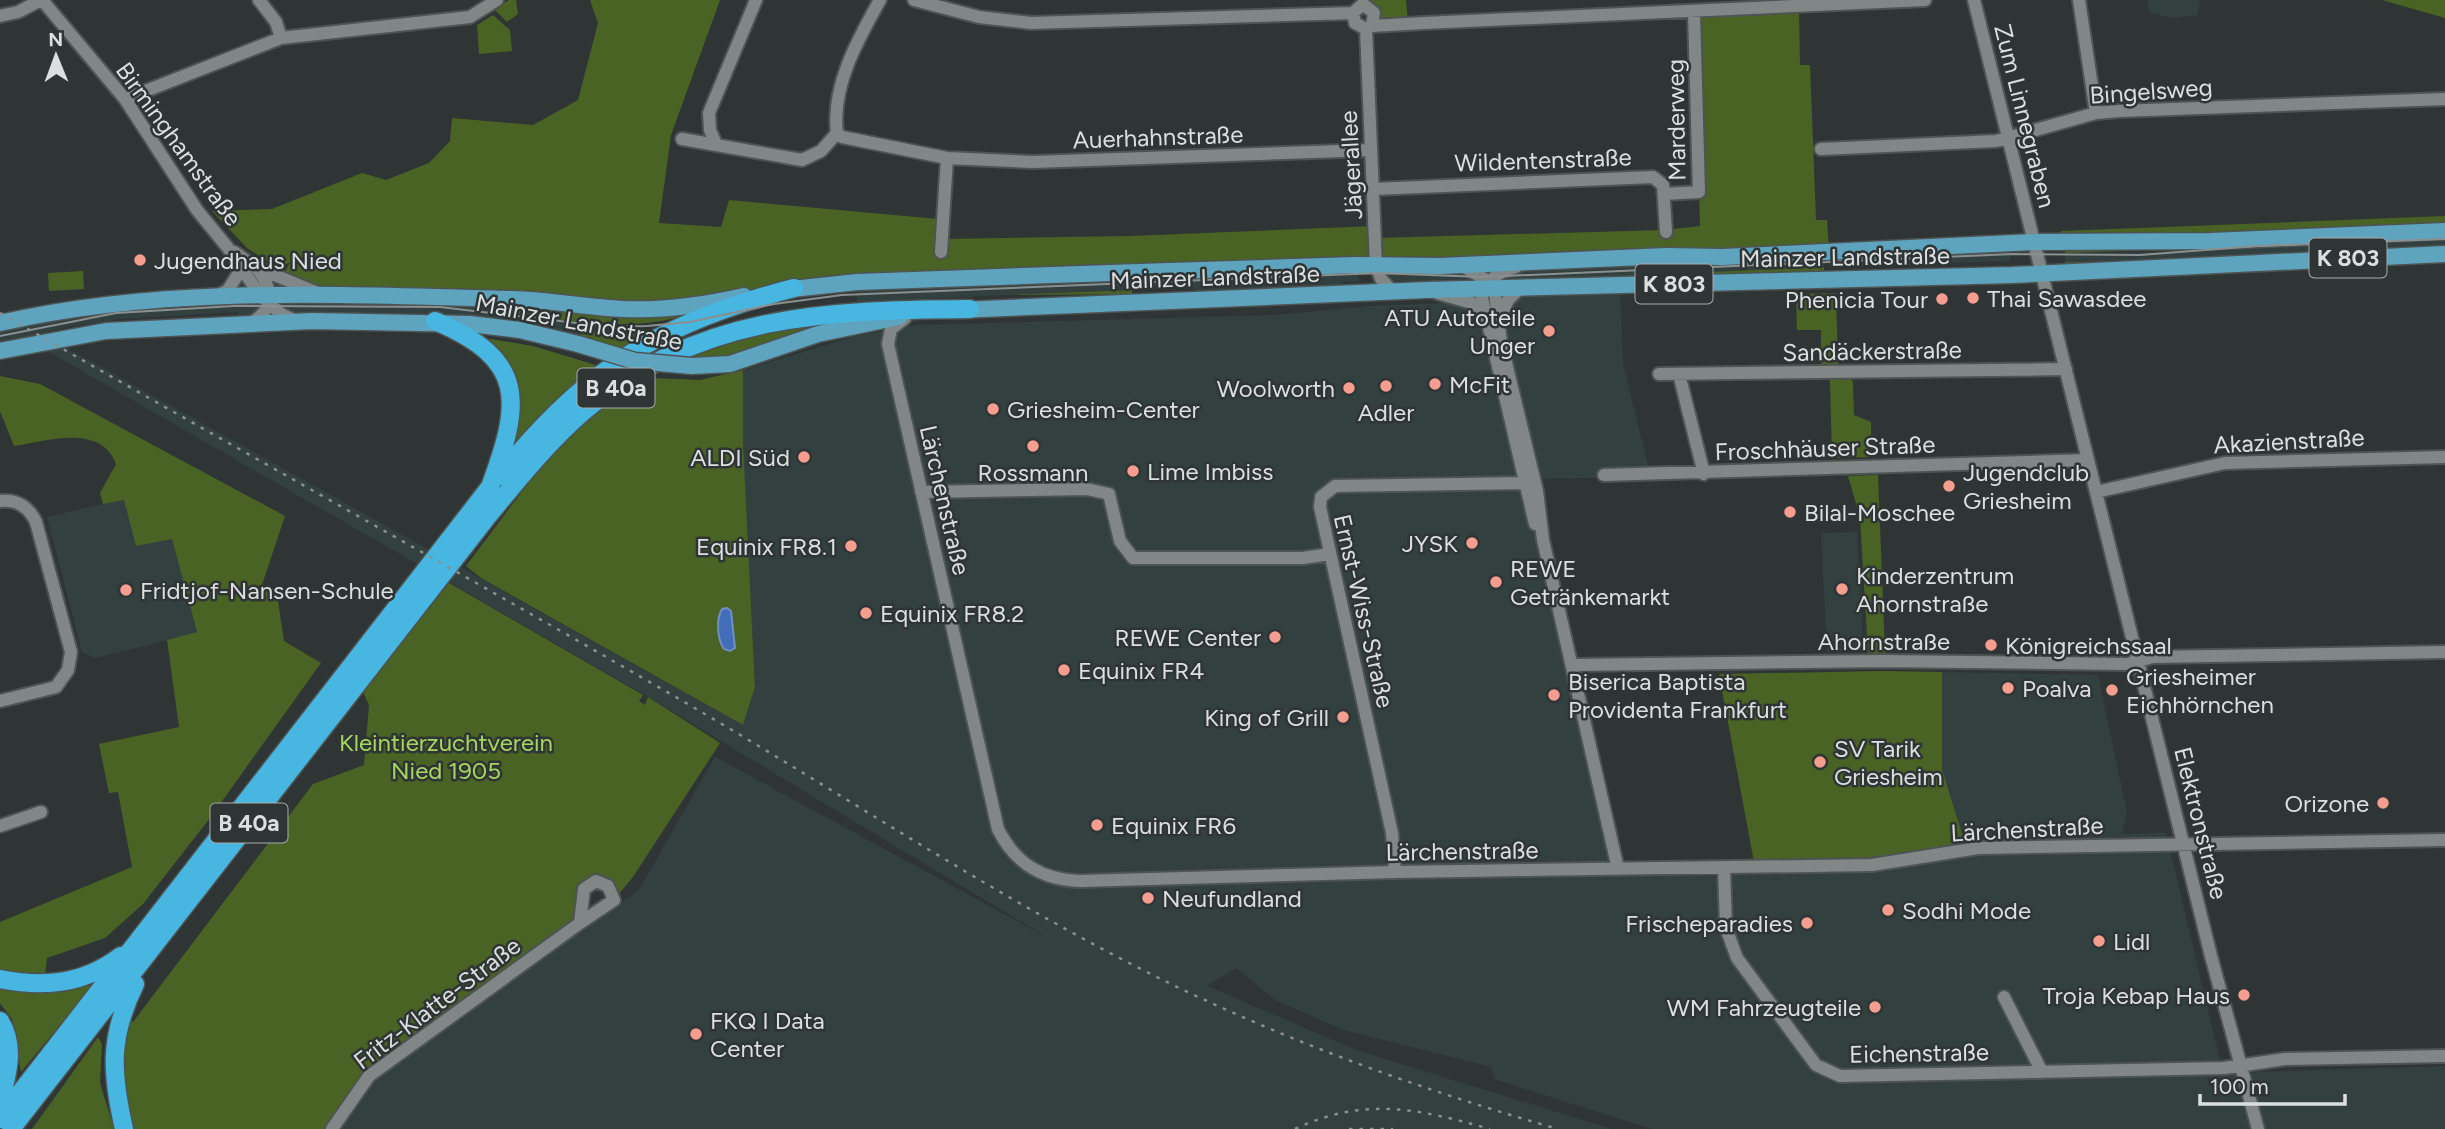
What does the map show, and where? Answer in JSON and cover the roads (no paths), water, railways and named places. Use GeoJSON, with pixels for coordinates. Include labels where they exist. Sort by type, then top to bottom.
{"type":"FeatureCollection","features":[{"type":"Feature","properties":{"kind":"highway","name":"B 40a"},"geometry":{"type":"LineString","coordinates":[[11,1129],[142,949],[453,534],[535,433],[583,386],[643,345],[698,318],[793,288]]}},
{"type":"Feature","properties":{"kind":"highway","name":"B 40a"},"geometry":{"type":"LineString","coordinates":[[0,1119],[142,949],[487,517],[532,463],[585,410],[671,355],[739,328],[824,313],[971,309]]}},
{"type":"Feature","properties":{"kind":"highway"},"geometry":{"type":"LineString","coordinates":[[435,321],[462,332],[491,354],[509,384],[512,400],[508,438],[490,487],[453,534]]}},
{"type":"Feature","properties":{"kind":"highway"},"geometry":{"type":"LineString","coordinates":[[0,979],[29,984],[76,979],[142,949]]}},
{"type":"Feature","properties":{"kind":"highway"},"geometry":{"type":"LineString","coordinates":[[124,1129],[113,1070],[114,1044],[142,949]]}},
{"type":"Feature","properties":{"kind":"highway"},"geometry":{"type":"LineString","coordinates":[[0,1021],[8,1037],[9,1060],[0,1103]]}},
{"type":"Feature","properties":{"kind":"main road","name":"Mainzer Landstraße"},"geometry":{"type":"LineString","coordinates":[[0,323],[97,305],[219,295],[516,299],[651,309],[709,304],[793,288],[911,279],[1776,256],[2036,242],[2211,241],[2445,231]]}},
{"type":"Feature","properties":{"kind":"main road","name":"Mainzer Landstraße"},"geometry":{"type":"LineString","coordinates":[[0,351],[109,331],[297,321],[435,321],[520,330],[635,361],[692,366],[743,360],[858,324],[971,309],[1488,287],[2043,273],[2445,254]]}},
{"type":"Feature","properties":{"kind":"street"},"geometry":{"type":"LineString","coordinates":[[0,16],[18,12],[42,0]]}},
{"type":"Feature","properties":{"kind":"street","name":"Birminghamstraße"},"geometry":{"type":"LineString","coordinates":[[42,0],[125,99],[197,210],[228,248],[268,283],[266,297],[297,321]]}},
{"type":"Feature","properties":{"kind":"street"},"geometry":{"type":"LineString","coordinates":[[259,0],[276,22],[281,38]]}},
{"type":"Feature","properties":{"kind":"street"},"geometry":{"type":"LineString","coordinates":[[125,99],[281,38],[470,17],[497,0]]}},
{"type":"Feature","properties":{"kind":"street"},"geometry":{"type":"LineString","coordinates":[[716,144],[710,130],[709,113],[756,0]]}},
{"type":"Feature","properties":{"kind":"street"},"geometry":{"type":"LineString","coordinates":[[682,139],[802,160],[821,151],[837,133],[835,115],[843,78],[862,30],[880,0]]}},
{"type":"Feature","properties":{"kind":"street"},"geometry":{"type":"LineString","coordinates":[[914,0],[979,17],[1031,23],[1353,13],[1355,23],[1369,28],[1925,0]]}},
{"type":"Feature","properties":{"kind":"street","name":"Zum Linnegraben"},"geometry":{"type":"LineString","coordinates":[[1974,0],[2036,242]]}},
{"type":"Feature","properties":{"kind":"street"},"geometry":{"type":"LineString","coordinates":[[2080,0],[2096,113]]}},
{"type":"Feature","properties":{"kind":"street","name":"Jägerallee"},"geometry":{"type":"LineString","coordinates":[[1353,13],[1362,2],[1374,13],[1369,28],[1376,265]]}},
{"type":"Feature","properties":{"kind":"street","name":"Marderweg"},"geometry":{"type":"LineString","coordinates":[[1664,194],[1699,192],[1694,12]]}},
{"type":"Feature","properties":{"kind":"street","name":"Bingelsweg"},"geometry":{"type":"LineString","coordinates":[[1821,149],[1982,142],[2009,138],[2096,113],[2445,99]]}},
{"type":"Feature","properties":{"kind":"street","name":"Auerhahnstraße"},"geometry":{"type":"LineString","coordinates":[[837,133],[842,137],[882,147],[947,158],[1086,162],[1371,150]]}},
{"type":"Feature","properties":{"kind":"street"},"geometry":{"type":"LineString","coordinates":[[941,252],[947,158]]}},
{"type":"Feature","properties":{"kind":"street","name":"Wildentenstraße"},"geometry":{"type":"LineString","coordinates":[[1374,188],[1653,177],[1663,185],[1664,194]]}},
{"type":"Feature","properties":{"kind":"street"},"geometry":{"type":"LineString","coordinates":[[1664,194],[1666,232]]}},
{"type":"Feature","properties":{"kind":"street","name":"Elektronstraße"},"geometry":{"type":"LineString","coordinates":[[2036,242],[2184,844],[2258,1129]]}},
{"type":"Feature","properties":{"kind":"street"},"geometry":{"type":"LineString","coordinates":[[1536,261],[1502,271],[1488,287],[1484,313],[1518,460],[1535,523],[1543,540]]}},
{"type":"Feature","properties":{"kind":"street"},"geometry":{"type":"LineString","coordinates":[[1376,265],[1381,279],[1393,292]]}},
{"type":"Feature","properties":{"kind":"street"},"geometry":{"type":"LineString","coordinates":[[1462,265],[1488,287],[1499,323],[1532,469],[1543,540],[1574,665],[1618,869]]}},
{"type":"Feature","properties":{"kind":"street"},"geometry":{"type":"LineString","coordinates":[[219,295],[228,290],[248,267],[308,290],[338,297]]}},
{"type":"Feature","properties":{"kind":"street"},"geometry":{"type":"LineString","coordinates":[[1499,323],[1508,300],[1521,288]]}},
{"type":"Feature","properties":{"kind":"street"},"geometry":{"type":"LineString","coordinates":[[1427,290],[1472,303],[1484,313]]}},
{"type":"Feature","properties":{"kind":"street"},"geometry":{"type":"LineString","coordinates":[[249,324],[261,316],[266,297]]}},
{"type":"Feature","properties":{"kind":"street"},"geometry":{"type":"LineString","coordinates":[[888,344],[891,329],[897,323],[920,314]]}},
{"type":"Feature","properties":{"kind":"street"},"geometry":{"type":"LineString","coordinates":[[858,324],[878,331],[888,344]]}},
{"type":"Feature","properties":{"kind":"street","name":"Lärchenstraße"},"geometry":{"type":"LineString","coordinates":[[888,344],[998,829],[1012,853],[1024,864],[1051,878],[1080,881],[1395,872],[1872,865],[1978,848],[2445,840]]}},
{"type":"Feature","properties":{"kind":"street","name":"Sandäckerstraße"},"geometry":{"type":"LineString","coordinates":[[1659,374],[2066,369]]}},
{"type":"Feature","properties":{"kind":"street"},"geometry":{"type":"LineString","coordinates":[[1679,374],[1704,474]]}},
{"type":"Feature","properties":{"kind":"street","name":"Akazienstraße"},"geometry":{"type":"LineString","coordinates":[[2096,492],[2225,463],[2445,457]]}},
{"type":"Feature","properties":{"kind":"street"},"geometry":{"type":"LineString","coordinates":[[1509,483],[1516,473],[1518,460]]}},
{"type":"Feature","properties":{"kind":"street","name":"Froschhäuser Straße"},"geometry":{"type":"LineString","coordinates":[[1604,475],[2088,460]]}},
{"type":"Feature","properties":{"kind":"street"},"geometry":{"type":"LineString","coordinates":[[1524,483],[1532,469]]}},
{"type":"Feature","properties":{"kind":"street","name":"Ernst-Wiss-Straße"},"geometry":{"type":"LineString","coordinates":[[1395,872],[1392,833],[1320,507],[1321,497],[1329,488],[1524,483]]}},
{"type":"Feature","properties":{"kind":"street"},"geometry":{"type":"LineString","coordinates":[[921,492],[1087,489],[1103,492],[1109,494],[1119,541],[1133,558],[1303,558],[1330,554]]}},
{"type":"Feature","properties":{"kind":"street"},"geometry":{"type":"LineString","coordinates":[[0,501],[19,503],[31,511],[71,652],[68,670],[56,687],[0,701]]}},
{"type":"Feature","properties":{"kind":"street","name":"Ahornstraße"},"geometry":{"type":"LineString","coordinates":[[1574,665],[1883,661],[2114,664],[2153,657],[2445,652]]}},
{"type":"Feature","properties":{"kind":"street"},"geometry":{"type":"LineString","coordinates":[[0,826],[41,812]]}},
{"type":"Feature","properties":{"kind":"street","name":"Eichenstraße"},"geometry":{"type":"LineString","coordinates":[[1724,867],[1726,928],[1737,958],[1816,1065],[1826,1072],[1840,1076],[2042,1072],[2242,1065],[2285,1059],[2445,1056]]}},
{"type":"Feature","properties":{"kind":"street","name":"Fritz-Klatte-Straße"},"geometry":{"type":"LineString","coordinates":[[332,1129],[369,1076],[580,923]]}},
{"type":"Feature","properties":{"kind":"street","name":"Eichenstraße"},"geometry":{"type":"LineString","coordinates":[[2004,997],[2042,1072]]}},
{"type":"Feature","properties":{"kind":"water"},"geometry":{"type":"Polygon","coordinates":[[[727,608],[731,611],[735,648],[730,651],[724,649],[718,629],[720,613],[727,608]]]}},
{"type":"Feature","properties":{"kind":"tram line"},"geometry":{"type":"LineString","coordinates":[[0,336],[116,313],[234,306],[440,307],[611,327],[647,326],[690,322],[774,304],[842,295],[1378,273],[1481,277],[2013,254],[2140,255],[2257,246],[2445,239]]}},
{"type":"Feature","properties":{"kind":"railway"},"geometry":{"type":"LineString","coordinates":[[0,313],[742,736],[1079,937],[1188,992],[1291,1038],[1450,1096],[1558,1129]]}},
{"type":"Feature","properties":{"kind":"railway"},"geometry":{"type":"LineString","coordinates":[[1295,1129],[1345,1112],[1369,1109],[1416,1112],[1490,1129]]}},
{"type":"Feature","properties":{"kind":"railway"},"geometry":{"type":"LineString","coordinates":[[1349,1129],[1393,1129]]}},
{"type":"Feature","properties":{"kind":"place","name":"Jugendhaus Nied"},"geometry":{"type":"Point","coordinates":[140,260]}},
{"type":"Feature","properties":{"kind":"place","name":"Thai Sawasdee"},"geometry":{"type":"Point","coordinates":[1973,298]}},
{"type":"Feature","properties":{"kind":"place","name":"Phenicia Tour"},"geometry":{"type":"Point","coordinates":[1942,299]}},
{"type":"Feature","properties":{"kind":"place","name":"ATU Autoteile Unger"},"geometry":{"type":"Point","coordinates":[1549,331]}},
{"type":"Feature","properties":{"kind":"place","name":"McFit"},"geometry":{"type":"Point","coordinates":[1435,384]}},
{"type":"Feature","properties":{"kind":"place","name":"Adler"},"geometry":{"type":"Point","coordinates":[1386,386]}},
{"type":"Feature","properties":{"kind":"place","name":"Woolworth"},"geometry":{"type":"Point","coordinates":[1349,388]}},
{"type":"Feature","properties":{"kind":"place","name":"Griesheim-Center"},"geometry":{"type":"Point","coordinates":[993,409]}},
{"type":"Feature","properties":{"kind":"place","name":"Rossmann"},"geometry":{"type":"Point","coordinates":[1033,446]}},
{"type":"Feature","properties":{"kind":"place","name":"ALDI Süd"},"geometry":{"type":"Point","coordinates":[804,457]}},
{"type":"Feature","properties":{"kind":"place","name":"Lime Imbiss"},"geometry":{"type":"Point","coordinates":[1133,471]}},
{"type":"Feature","properties":{"kind":"place","name":"Jugendclub Griesheim"},"geometry":{"type":"Point","coordinates":[1949,486]}},
{"type":"Feature","properties":{"kind":"place","name":"Bilal-Moschee"},"geometry":{"type":"Point","coordinates":[1790,512]}},
{"type":"Feature","properties":{"kind":"place","name":"JYSK"},"geometry":{"type":"Point","coordinates":[1472,543]}},
{"type":"Feature","properties":{"kind":"place","name":"Equinix FR8.1"},"geometry":{"type":"Point","coordinates":[851,546]}},
{"type":"Feature","properties":{"kind":"place","name":"REWE Getränkemarkt"},"geometry":{"type":"Point","coordinates":[1496,582]}},
{"type":"Feature","properties":{"kind":"place","name":"Kinderzentrum Ahornstraße"},"geometry":{"type":"Point","coordinates":[1842,589]}},
{"type":"Feature","properties":{"kind":"place","name":"Fridtjof-Nansen-Schule"},"geometry":{"type":"Point","coordinates":[126,590]}},
{"type":"Feature","properties":{"kind":"place","name":"Equinix FR8.2"},"geometry":{"type":"Point","coordinates":[866,613]}},
{"type":"Feature","properties":{"kind":"place","name":"REWE Center"},"geometry":{"type":"Point","coordinates":[1275,637]}},
{"type":"Feature","properties":{"kind":"place","name":"Königreichssaal"},"geometry":{"type":"Point","coordinates":[1991,645]}},
{"type":"Feature","properties":{"kind":"place","name":"Equinix FR4"},"geometry":{"type":"Point","coordinates":[1064,670]}},
{"type":"Feature","properties":{"kind":"place","name":"Poalva"},"geometry":{"type":"Point","coordinates":[2008,688]}},
{"type":"Feature","properties":{"kind":"place","name":"Griesheimer Eichhörnchen"},"geometry":{"type":"Point","coordinates":[2112,690]}},
{"type":"Feature","properties":{"kind":"place","name":"Biserica Baptista Providenta Frankfurt"},"geometry":{"type":"Point","coordinates":[1554,695]}},
{"type":"Feature","properties":{"kind":"place","name":"King of Grill"},"geometry":{"type":"Point","coordinates":[1343,717]}},
{"type":"Feature","properties":{"kind":"place","name":"SV Tarik Griesheim"},"geometry":{"type":"Point","coordinates":[1820,762]}},
{"type":"Feature","properties":{"kind":"place","name":"Orizone"},"geometry":{"type":"Point","coordinates":[2383,803]}},
{"type":"Feature","properties":{"kind":"place","name":"Equinix FR6"},"geometry":{"type":"Point","coordinates":[1097,825]}},
{"type":"Feature","properties":{"kind":"place","name":"Neufundland"},"geometry":{"type":"Point","coordinates":[1148,898]}},
{"type":"Feature","properties":{"kind":"place","name":"Sodhi Mode"},"geometry":{"type":"Point","coordinates":[1888,910]}},
{"type":"Feature","properties":{"kind":"place","name":"Frischeparadies"},"geometry":{"type":"Point","coordinates":[1807,923]}},
{"type":"Feature","properties":{"kind":"place","name":"Lidl"},"geometry":{"type":"Point","coordinates":[2099,941]}},
{"type":"Feature","properties":{"kind":"place","name":"Troja Kebap Haus"},"geometry":{"type":"Point","coordinates":[2244,995]}},
{"type":"Feature","properties":{"kind":"place","name":"WM Fahrzeugteile"},"geometry":{"type":"Point","coordinates":[1875,1007]}},
{"type":"Feature","properties":{"kind":"place","name":"FKQ I Data Center"},"geometry":{"type":"Point","coordinates":[696,1034]}},
{"type":"Feature","properties":{"kind":"park label","name":"Kleintierzuchtverein Nied 1905"},"geometry":{"type":"Point","coordinates":[446,756]}}]}
